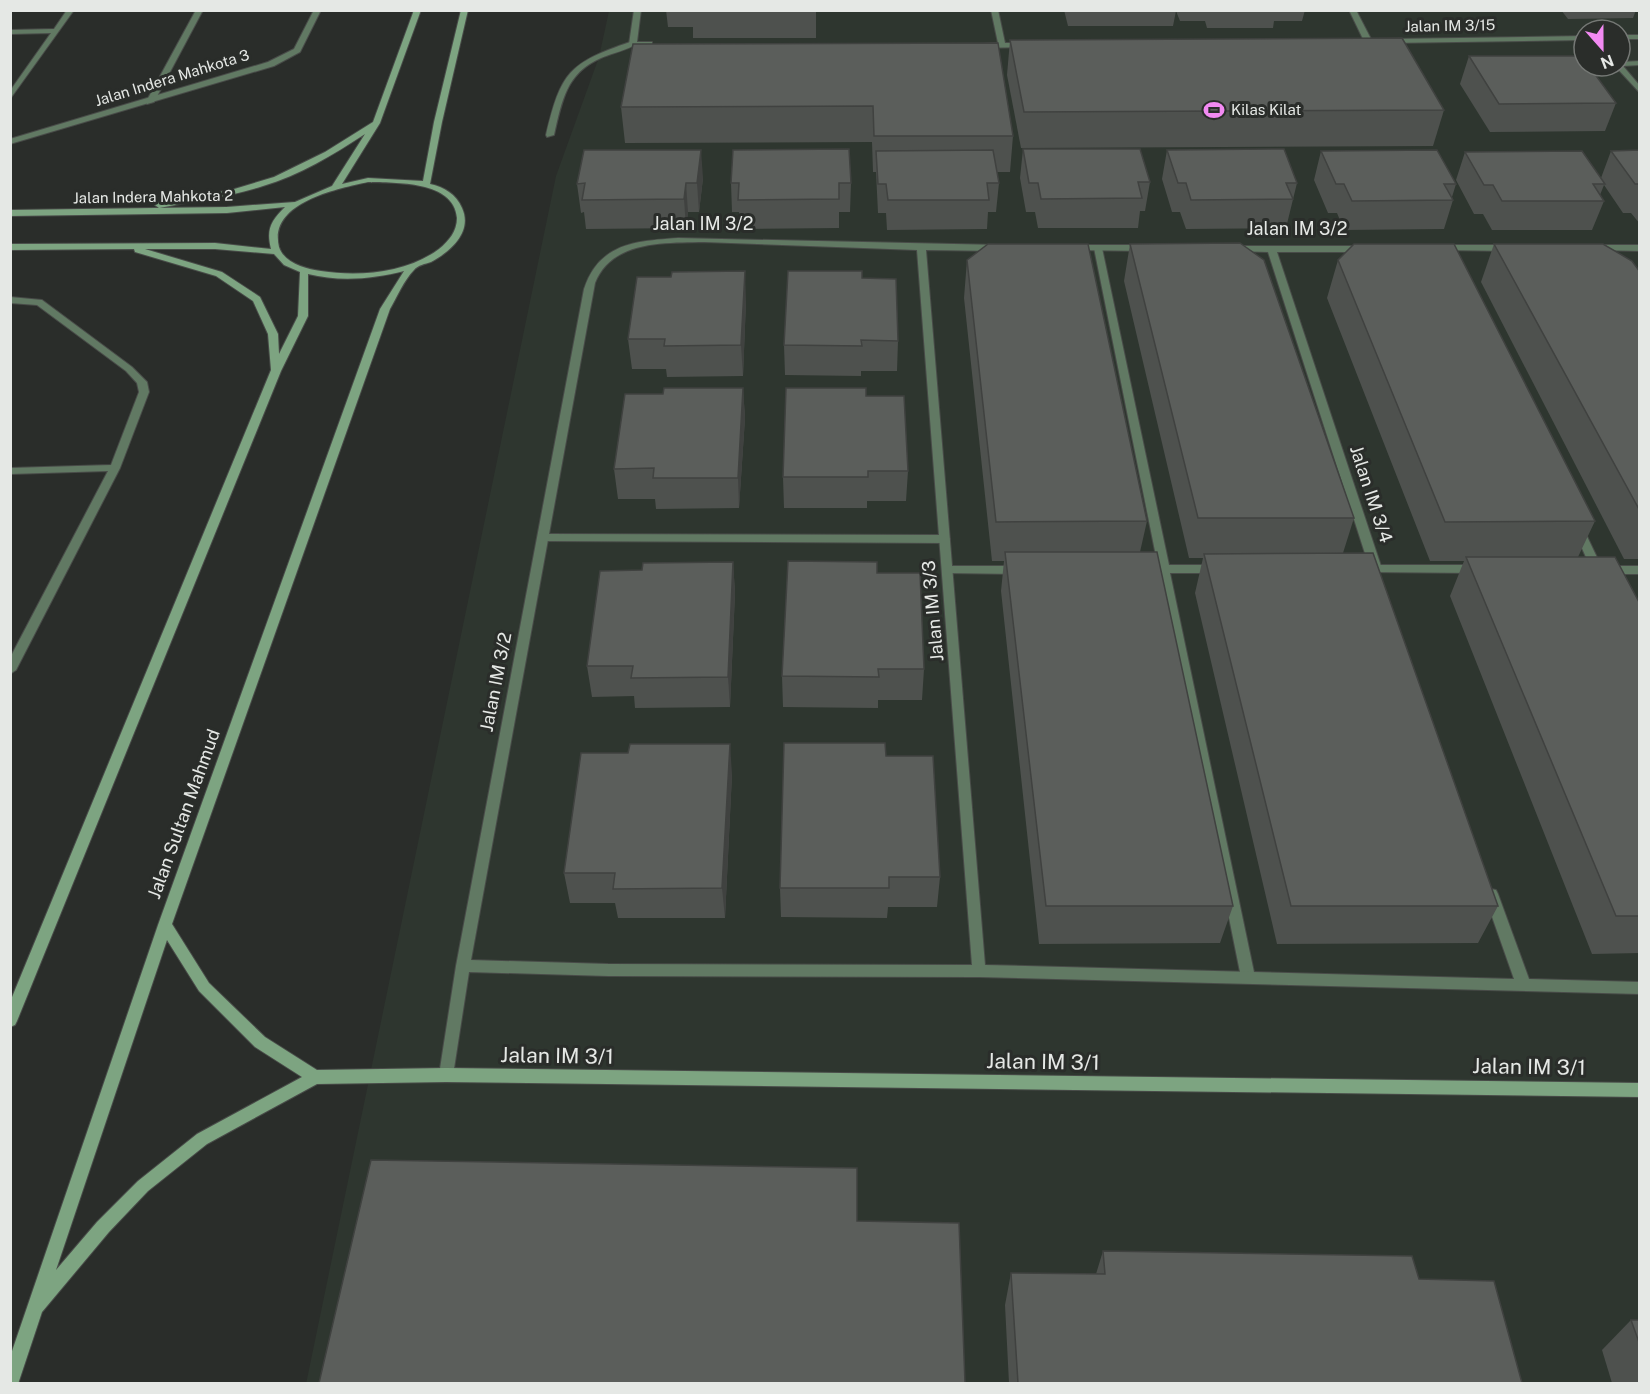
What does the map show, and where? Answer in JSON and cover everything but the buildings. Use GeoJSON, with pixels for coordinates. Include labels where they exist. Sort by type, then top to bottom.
{"type":"FeatureCollection","features":[{"type":"Feature","properties":{"kind":"main road"},"geometry":{"type":"LineString","coordinates":[[336,186],[376,123],[418,10]]}},
{"type":"Feature","properties":{"kind":"main road"},"geometry":{"type":"LineString","coordinates":[[426,185],[438,122],[465,10]]}},
{"type":"Feature","properties":{"kind":"main road"},"geometry":{"type":"LineString","coordinates":[[120,213],[241,190],[299,170],[337,150],[376,123]]}},
{"type":"Feature","properties":{"kind":"main road"},"geometry":{"type":"LineString","coordinates":[[378,180],[398,180],[426,185],[447,194],[459,207],[462,222],[455,238],[437,253],[412,266],[385,274],[356,277],[328,276],[304,271],[287,262],[276,252],[272,236],[279,219],[296,204],[336,186],[378,180]]}},
{"type":"Feature","properties":{"kind":"main road","name":"Jalan Indera Mahkota 2"},"geometry":{"type":"LineString","coordinates":[[10,213],[227,210],[296,204]]}},
{"type":"Feature","properties":{"kind":"main road"},"geometry":{"type":"LineString","coordinates":[[110,245],[164,256],[219,274],[257,299],[273,334],[276,371]]}},
{"type":"Feature","properties":{"kind":"main road"},"geometry":{"type":"LineString","coordinates":[[10,247],[215,246],[276,252]]}},
{"type":"Feature","properties":{"kind":"main road","name":"Jalan Sultan Mahmud"},"geometry":{"type":"LineString","coordinates":[[10,1383],[165,926],[385,309],[412,266]]}},
{"type":"Feature","properties":{"kind":"main road"},"geometry":{"type":"LineString","coordinates":[[10,1021],[276,371],[303,316],[304,271]]}},
{"type":"Feature","properties":{"kind":"main road"},"geometry":{"type":"LineString","coordinates":[[35,1308],[103,1227],[142,1186],[202,1139],[315,1077],[260,1042],[204,987],[165,926]]}},
{"type":"Feature","properties":{"kind":"main road","name":"Jalan IM 3/1"},"geometry":{"type":"LineString","coordinates":[[315,1077],[446,1075],[1640,1090]]}},
{"type":"Feature","properties":{"kind":"street"},"geometry":{"type":"LineString","coordinates":[[10,98],[14,89],[71,10]]}},
{"type":"Feature","properties":{"kind":"street"},"geometry":{"type":"LineString","coordinates":[[150,102],[200,10]]}},
{"type":"Feature","properties":{"kind":"street","name":"Jalan Indera Mahkota 3"},"geometry":{"type":"LineString","coordinates":[[10,142],[150,102],[289,56],[303,42],[318,10]]}},
{"type":"Feature","properties":{"kind":"street"},"geometry":{"type":"LineString","coordinates":[[633,44],[638,10]]}},
{"type":"Feature","properties":{"kind":"street"},"geometry":{"type":"LineString","coordinates":[[994,10],[1002,46]]}},
{"type":"Feature","properties":{"kind":"street"},"geometry":{"type":"LineString","coordinates":[[1352,10],[1368,41]]}},
{"type":"Feature","properties":{"kind":"street"},"geometry":{"type":"LineString","coordinates":[[10,32],[56,31]]}},
{"type":"Feature","properties":{"kind":"street","name":"Jalan IM 3/15"},"geometry":{"type":"LineString","coordinates":[[1356,41],[1572,38]]}},
{"type":"Feature","properties":{"kind":"street"},"geometry":{"type":"LineString","coordinates":[[549,135],[563,85],[576,68],[593,57],[633,44],[657,44]]}},
{"type":"Feature","properties":{"kind":"street"},"geometry":{"type":"LineString","coordinates":[[978,46],[1037,45]]}},
{"type":"Feature","properties":{"kind":"street"},"geometry":{"type":"LineString","coordinates":[[1630,78],[1640,91]]}},
{"type":"Feature","properties":{"kind":"street","name":"Jalan IM 3/2"},"geometry":{"type":"LineString","coordinates":[[446,1075],[463,966],[587,296],[591,278],[601,262],[616,252],[652,242],[712,241],[921,248],[1016,248]]}},
{"type":"Feature","properties":{"kind":"street","name":"Jalan IM 3/3"},"geometry":{"type":"LineString","coordinates":[[921,248],[980,971]]}},
{"type":"Feature","properties":{"kind":"street"},"geometry":{"type":"LineString","coordinates":[[1063,248],[1156,248]]}},
{"type":"Feature","properties":{"kind":"street"},"geometry":{"type":"LineString","coordinates":[[1098,248],[1166,569],[1248,976]]}},
{"type":"Feature","properties":{"kind":"street","name":"Jalan IM 3/2"},"geometry":{"type":"LineString","coordinates":[[1226,249],[1377,248]]}},
{"type":"Feature","properties":{"kind":"street"},"geometry":{"type":"LineString","coordinates":[[1423,248],[1516,248]]}},
{"type":"Feature","properties":{"kind":"street"},"geometry":{"type":"LineString","coordinates":[[1446,248],[1451,259]]}},
{"type":"Feature","properties":{"kind":"street"},"geometry":{"type":"LineString","coordinates":[[1586,248],[1640,248]]}},
{"type":"Feature","properties":{"kind":"street"},"geometry":{"type":"LineString","coordinates":[[1622,248],[1628,258]]}},
{"type":"Feature","properties":{"kind":"street","name":"Jalan IM 3/4"},"geometry":{"type":"LineString","coordinates":[[1272,249],[1378,574]]}},
{"type":"Feature","properties":{"kind":"street"},"geometry":{"type":"LineString","coordinates":[[10,300],[39,302],[129,369],[142,382],[144,392],[116,468],[10,670]]}},
{"type":"Feature","properties":{"kind":"street"},"geometry":{"type":"LineString","coordinates":[[10,471],[116,468]]}},
{"type":"Feature","properties":{"kind":"street"},"geometry":{"type":"LineString","coordinates":[[1572,517],[1595,574],[1640,570]]}},
{"type":"Feature","properties":{"kind":"street"},"geometry":{"type":"LineString","coordinates":[[543,538],[945,539]]}},
{"type":"Feature","properties":{"kind":"street"},"geometry":{"type":"LineString","coordinates":[[1143,569],[1224,569]]}},
{"type":"Feature","properties":{"kind":"street"},"geometry":{"type":"LineString","coordinates":[[1353,569],[1378,574],[1492,570]]}},
{"type":"Feature","properties":{"kind":"street"},"geometry":{"type":"LineString","coordinates":[[948,570],[1029,570]]}},
{"type":"Feature","properties":{"kind":"street"},"geometry":{"type":"LineString","coordinates":[[1488,885],[1524,986]]}},
{"type":"Feature","properties":{"kind":"street"},"geometry":{"type":"LineString","coordinates":[[463,966],[608,970],[980,971],[1248,976],[1640,988]]}},
{"type":"Feature","properties":{"kind":"shaded area"},"geometry":{"type":"Polygon","coordinates":[[[609,11],[1639,11],[1639,1383],[306,1384],[556,176],[599,57],[609,11]]]}},
{"type":"Feature","properties":{"kind":"place","name":"Kilas Kilat"},"geometry":{"type":"Point","coordinates":[1214,110]}}]}
